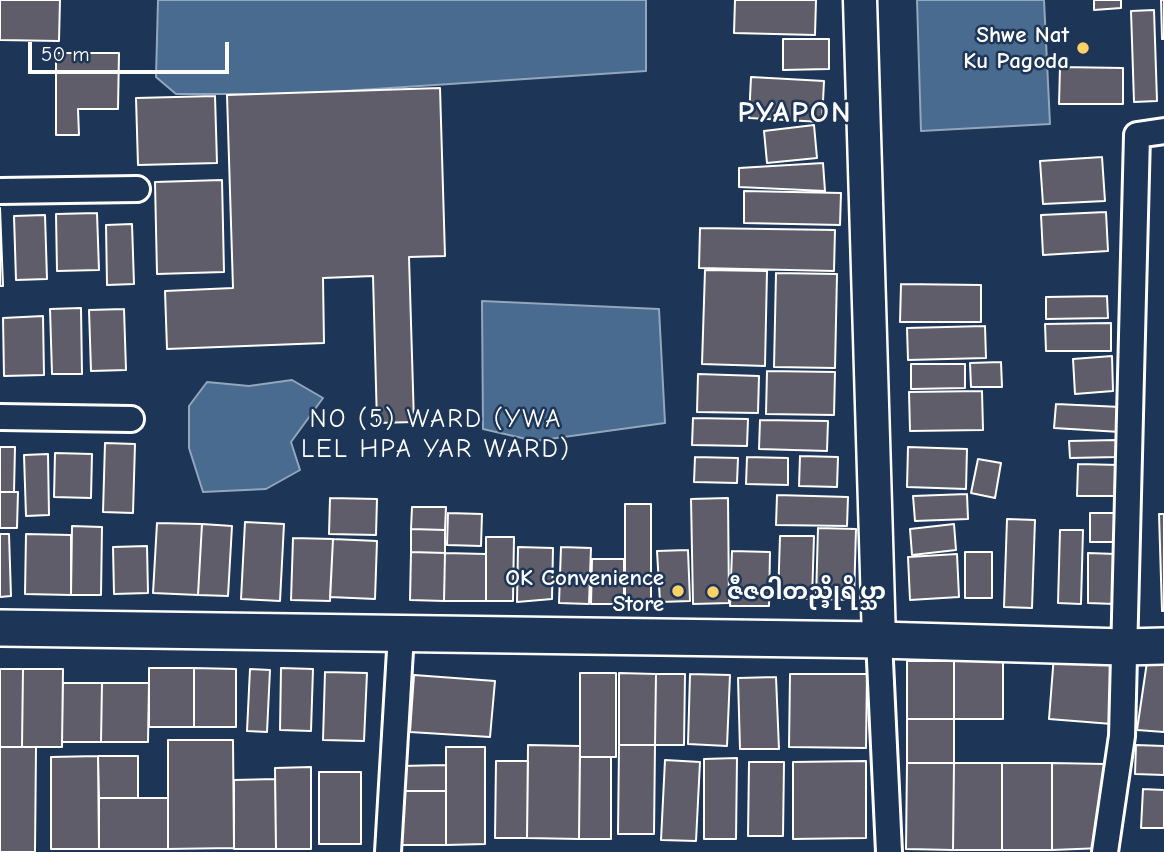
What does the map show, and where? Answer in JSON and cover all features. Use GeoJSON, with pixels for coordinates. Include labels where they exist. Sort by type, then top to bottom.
{"type":"FeatureCollection","features":[{"type":"Feature","properties":{"kind":"main road"},"geometry":{"type":"LineString","coordinates":[[0,628],[1164,646]]}},
{"type":"Feature","properties":{"kind":"street"},"geometry":{"type":"LineString","coordinates":[[860,0],[878,640],[890,852]]}},
{"type":"Feature","properties":{"kind":"street"},"geometry":{"type":"LineString","coordinates":[[1105,852],[1122,737],[1137,135],[1164,131]]}},
{"type":"Feature","properties":{"kind":"street"},"geometry":{"type":"LineString","coordinates":[[0,191],[137,189]]}},
{"type":"Feature","properties":{"kind":"street"},"geometry":{"type":"LineString","coordinates":[[0,417],[131,419]]}},
{"type":"Feature","properties":{"kind":"street"},"geometry":{"type":"LineString","coordinates":[[388,852],[401,634]]}},
{"type":"Feature","properties":{"kind":"water"},"geometry":{"type":"Polygon","coordinates":[[[158,0],[646,0],[646,71],[299,94],[176,94],[156,77],[158,0]]]}},
{"type":"Feature","properties":{"kind":"water"},"geometry":{"type":"Polygon","coordinates":[[[917,0],[1044,0],[1050,124],[921,131],[917,0]]]}},
{"type":"Feature","properties":{"kind":"water"},"geometry":{"type":"Polygon","coordinates":[[[482,301],[659,309],[665,423],[535,441],[483,429],[482,301]]]}},
{"type":"Feature","properties":{"kind":"water"},"geometry":{"type":"Polygon","coordinates":[[[292,380],[323,398],[291,442],[300,470],[266,489],[203,492],[189,448],[189,406],[207,382],[249,386],[292,380]]]}},
{"type":"Feature","properties":{"kind":"building"},"geometry":{"type":"Polygon","coordinates":[[[0,0],[60,0],[59,41],[0,40],[0,0]]]}},
{"type":"Feature","properties":{"kind":"building"},"geometry":{"type":"Polygon","coordinates":[[[735,0],[816,0],[815,35],[734,33],[735,0]]]}},
{"type":"Feature","properties":{"kind":"building"},"geometry":{"type":"Polygon","coordinates":[[[1094,0],[1121,0],[1121,8],[1094,10],[1094,0]]]}},
{"type":"Feature","properties":{"kind":"building"},"geometry":{"type":"Polygon","coordinates":[[[1161,0],[1164,0],[1164,39],[1162,39],[1161,0]]]}},
{"type":"Feature","properties":{"kind":"building"},"geometry":{"type":"Polygon","coordinates":[[[1154,10],[1157,101],[1134,102],[1131,11],[1154,10]]]}},
{"type":"Feature","properties":{"kind":"building"},"geometry":{"type":"Polygon","coordinates":[[[783,39],[829,39],[829,69],[783,70],[783,39]]]}},
{"type":"Feature","properties":{"kind":"building"},"geometry":{"type":"Polygon","coordinates":[[[56,53],[119,53],[118,109],[78,109],[79,135],[56,135],[56,53]]]}},
{"type":"Feature","properties":{"kind":"building"},"geometry":{"type":"Polygon","coordinates":[[[1060,67],[1123,68],[1123,104],[1059,104],[1060,67]]]}},
{"type":"Feature","properties":{"kind":"building"},"geometry":{"type":"Polygon","coordinates":[[[751,77],[824,81],[822,122],[749,118],[751,77]]]}},
{"type":"Feature","properties":{"kind":"building"},"geometry":{"type":"Polygon","coordinates":[[[440,88],[445,256],[409,257],[414,422],[377,423],[373,276],[323,278],[324,343],[167,349],[165,291],[233,288],[227,95],[440,88]]]}},
{"type":"Feature","properties":{"kind":"building"},"geometry":{"type":"Polygon","coordinates":[[[215,96],[217,163],[138,165],[136,98],[215,96]]]}},
{"type":"Feature","properties":{"kind":"building"},"geometry":{"type":"Polygon","coordinates":[[[814,125],[817,158],[767,163],[764,131],[814,125]]]}},
{"type":"Feature","properties":{"kind":"building"},"geometry":{"type":"Polygon","coordinates":[[[1102,157],[1105,201],[1043,204],[1040,161],[1102,157]]]}},
{"type":"Feature","properties":{"kind":"building"},"geometry":{"type":"Polygon","coordinates":[[[823,163],[825,191],[739,187],[739,168],[823,163]]]}},
{"type":"Feature","properties":{"kind":"building"},"geometry":{"type":"Polygon","coordinates":[[[222,180],[224,272],[157,274],[155,182],[222,180]]]}},
{"type":"Feature","properties":{"kind":"building"},"geometry":{"type":"Polygon","coordinates":[[[744,191],[841,193],[840,225],[744,223],[744,191]]]}},
{"type":"Feature","properties":{"kind":"building"},"geometry":{"type":"Polygon","coordinates":[[[0,208],[3,286],[0,286],[0,208]]]}},
{"type":"Feature","properties":{"kind":"building"},"geometry":{"type":"Polygon","coordinates":[[[1106,212],[1108,251],[1043,255],[1041,215],[1106,212]]]}},
{"type":"Feature","properties":{"kind":"building"},"geometry":{"type":"Polygon","coordinates":[[[97,213],[99,270],[57,271],[56,214],[97,213]]]}},
{"type":"Feature","properties":{"kind":"building"},"geometry":{"type":"Polygon","coordinates":[[[45,215],[47,279],[16,280],[14,216],[45,215]]]}},
{"type":"Feature","properties":{"kind":"building"},"geometry":{"type":"Polygon","coordinates":[[[132,224],[134,284],[107,285],[106,225],[132,224]]]}},
{"type":"Feature","properties":{"kind":"building"},"geometry":{"type":"Polygon","coordinates":[[[700,228],[835,230],[834,271],[699,268],[700,228]]]}},
{"type":"Feature","properties":{"kind":"building"},"geometry":{"type":"Polygon","coordinates":[[[705,270],[767,271],[765,366],[702,364],[705,270]]]}},
{"type":"Feature","properties":{"kind":"building"},"geometry":{"type":"Polygon","coordinates":[[[776,273],[837,274],[835,368],[774,367],[776,273]]]}},
{"type":"Feature","properties":{"kind":"building"},"geometry":{"type":"Polygon","coordinates":[[[901,284],[981,285],[981,322],[900,322],[901,284]]]}},
{"type":"Feature","properties":{"kind":"building"},"geometry":{"type":"Polygon","coordinates":[[[1107,296],[1108,318],[1046,319],[1046,297],[1107,296]]]}},
{"type":"Feature","properties":{"kind":"building"},"geometry":{"type":"Polygon","coordinates":[[[81,308],[82,374],[52,374],[50,309],[81,308]]]}},
{"type":"Feature","properties":{"kind":"building"},"geometry":{"type":"Polygon","coordinates":[[[124,309],[126,370],[91,371],[89,310],[124,309]]]}},
{"type":"Feature","properties":{"kind":"building"},"geometry":{"type":"Polygon","coordinates":[[[43,316],[44,375],[4,376],[3,318],[43,316]]]}},
{"type":"Feature","properties":{"kind":"building"},"geometry":{"type":"Polygon","coordinates":[[[1111,323],[1111,351],[1046,351],[1045,324],[1111,323]]]}},
{"type":"Feature","properties":{"kind":"building"},"geometry":{"type":"Polygon","coordinates":[[[985,326],[986,358],[908,360],[907,328],[985,326]]]}},
{"type":"Feature","properties":{"kind":"building"},"geometry":{"type":"Polygon","coordinates":[[[1112,356],[1113,391],[1075,394],[1073,359],[1112,356]]]}},
{"type":"Feature","properties":{"kind":"building"},"geometry":{"type":"Polygon","coordinates":[[[1001,362],[1002,387],[971,387],[970,363],[1001,362]]]}},
{"type":"Feature","properties":{"kind":"building"},"geometry":{"type":"Polygon","coordinates":[[[911,364],[965,364],[965,388],[911,389],[911,364]]]}},
{"type":"Feature","properties":{"kind":"building"},"geometry":{"type":"Polygon","coordinates":[[[767,371],[835,372],[834,415],[766,414],[767,371]]]}},
{"type":"Feature","properties":{"kind":"building"},"geometry":{"type":"Polygon","coordinates":[[[698,374],[759,376],[758,413],[697,412],[698,374]]]}},
{"type":"Feature","properties":{"kind":"building"},"geometry":{"type":"Polygon","coordinates":[[[982,391],[983,430],[910,431],[909,392],[982,391]]]}},
{"type":"Feature","properties":{"kind":"building"},"geometry":{"type":"Polygon","coordinates":[[[1056,404],[1121,407],[1120,432],[1054,428],[1056,404]]]}},
{"type":"Feature","properties":{"kind":"building"},"geometry":{"type":"Polygon","coordinates":[[[693,418],[748,419],[747,446],[692,445],[693,418]]]}},
{"type":"Feature","properties":{"kind":"building"},"geometry":{"type":"Polygon","coordinates":[[[760,420],[828,421],[827,451],[759,449],[760,420]]]}},
{"type":"Feature","properties":{"kind":"building"},"geometry":{"type":"Polygon","coordinates":[[[1117,440],[1117,457],[1070,458],[1069,441],[1117,440]]]}},
{"type":"Feature","properties":{"kind":"building"},"geometry":{"type":"Polygon","coordinates":[[[105,443],[135,444],[133,513],[103,512],[105,443]]]}},
{"type":"Feature","properties":{"kind":"building"},"geometry":{"type":"Polygon","coordinates":[[[0,447],[15,447],[14,492],[0,492],[0,447]]]}},
{"type":"Feature","properties":{"kind":"building"},"geometry":{"type":"Polygon","coordinates":[[[908,447],[967,449],[966,489],[907,487],[908,447]]]}},
{"type":"Feature","properties":{"kind":"building"},"geometry":{"type":"Polygon","coordinates":[[[55,453],[92,454],[91,498],[54,497],[55,453]]]}},
{"type":"Feature","properties":{"kind":"building"},"geometry":{"type":"Polygon","coordinates":[[[48,454],[49,515],[26,516],[24,455],[48,454]]]}},
{"type":"Feature","properties":{"kind":"building"},"geometry":{"type":"Polygon","coordinates":[[[800,456],[838,457],[837,487],[799,486],[800,456]]]}},
{"type":"Feature","properties":{"kind":"building"},"geometry":{"type":"Polygon","coordinates":[[[695,457],[738,458],[737,483],[694,482],[695,457]]]}},
{"type":"Feature","properties":{"kind":"building"},"geometry":{"type":"Polygon","coordinates":[[[747,457],[788,458],[788,485],[746,484],[747,457]]]}},
{"type":"Feature","properties":{"kind":"building"},"geometry":{"type":"Polygon","coordinates":[[[978,459],[1001,463],[995,498],[971,493],[978,459]]]}},
{"type":"Feature","properties":{"kind":"building"},"geometry":{"type":"Polygon","coordinates":[[[1078,464],[1119,465],[1119,496],[1077,496],[1078,464]]]}},
{"type":"Feature","properties":{"kind":"building"},"geometry":{"type":"Polygon","coordinates":[[[0,492],[18,492],[17,528],[0,528],[0,492]]]}},
{"type":"Feature","properties":{"kind":"building"},"geometry":{"type":"Polygon","coordinates":[[[967,494],[968,519],[915,521],[913,496],[967,494]]]}},
{"type":"Feature","properties":{"kind":"building"},"geometry":{"type":"Polygon","coordinates":[[[777,495],[848,497],[847,526],[776,525],[777,495]]]}},
{"type":"Feature","properties":{"kind":"building"},"geometry":{"type":"Polygon","coordinates":[[[330,498],[377,499],[376,535],[329,534],[330,498]]]}},
{"type":"Feature","properties":{"kind":"building"},"geometry":{"type":"Polygon","coordinates":[[[728,498],[729,603],[693,604],[691,499],[728,498]]]}},
{"type":"Feature","properties":{"kind":"building"},"geometry":{"type":"Polygon","coordinates":[[[625,504],[651,504],[651,602],[625,602],[625,504]]]}},
{"type":"Feature","properties":{"kind":"building"},"geometry":{"type":"Polygon","coordinates":[[[412,507],[446,507],[445,530],[411,529],[412,507]]]}},
{"type":"Feature","properties":{"kind":"building"},"geometry":{"type":"Polygon","coordinates":[[[448,513],[482,514],[481,546],[447,545],[448,513]]]}},
{"type":"Feature","properties":{"kind":"building"},"geometry":{"type":"Polygon","coordinates":[[[1090,513],[1118,513],[1117,542],[1090,542],[1090,513]]]}},
{"type":"Feature","properties":{"kind":"building"},"geometry":{"type":"Polygon","coordinates":[[[1159,514],[1164,514],[1164,611],[1162,611],[1159,514]]]}},
{"type":"Feature","properties":{"kind":"building"},"geometry":{"type":"Polygon","coordinates":[[[1007,519],[1035,520],[1032,608],[1004,607],[1007,519]]]}},
{"type":"Feature","properties":{"kind":"building"},"geometry":{"type":"Polygon","coordinates":[[[245,522],[284,524],[280,601],[241,599],[245,522]]]}},
{"type":"Feature","properties":{"kind":"building"},"geometry":{"type":"Polygon","coordinates":[[[157,523],[202,524],[198,595],[153,593],[157,523]]]}},
{"type":"Feature","properties":{"kind":"building"},"geometry":{"type":"Polygon","coordinates":[[[202,524],[232,526],[228,596],[198,595],[202,524]]]}},
{"type":"Feature","properties":{"kind":"building"},"geometry":{"type":"Polygon","coordinates":[[[954,524],[956,550],[912,555],[910,529],[954,524]]]}},
{"type":"Feature","properties":{"kind":"building"},"geometry":{"type":"Polygon","coordinates":[[[72,526],[102,527],[101,595],[71,595],[72,526]]]}},
{"type":"Feature","properties":{"kind":"building"},"geometry":{"type":"Polygon","coordinates":[[[818,528],[856,529],[854,600],[816,599],[818,528]]]}},
{"type":"Feature","properties":{"kind":"building"},"geometry":{"type":"Polygon","coordinates":[[[411,529],[445,530],[445,553],[411,552],[411,529]]]}},
{"type":"Feature","properties":{"kind":"building"},"geometry":{"type":"Polygon","coordinates":[[[1060,530],[1083,530],[1081,604],[1058,603],[1060,530]]]}},
{"type":"Feature","properties":{"kind":"building"},"geometry":{"type":"Polygon","coordinates":[[[0,534],[9,534],[11,596],[0,597],[0,534]]]}},
{"type":"Feature","properties":{"kind":"building"},"geometry":{"type":"Polygon","coordinates":[[[26,534],[71,535],[71,595],[25,594],[26,534]]]}},
{"type":"Feature","properties":{"kind":"building"},"geometry":{"type":"Polygon","coordinates":[[[780,536],[814,536],[812,599],[778,599],[780,536]]]}},
{"type":"Feature","properties":{"kind":"building"},"geometry":{"type":"Polygon","coordinates":[[[486,537],[514,537],[513,601],[486,601],[486,537]]]}},
{"type":"Feature","properties":{"kind":"building"},"geometry":{"type":"Polygon","coordinates":[[[293,538],[333,539],[330,601],[291,600],[293,538]]]}},
{"type":"Feature","properties":{"kind":"building"},"geometry":{"type":"Polygon","coordinates":[[[333,539],[377,541],[375,599],[330,597],[333,539]]]}},
{"type":"Feature","properties":{"kind":"building"},"geometry":{"type":"Polygon","coordinates":[[[147,546],[148,593],[114,594],[113,547],[147,546]]]}},
{"type":"Feature","properties":{"kind":"building"},"geometry":{"type":"Polygon","coordinates":[[[518,547],[553,548],[552,599],[517,602],[518,547]]]}},
{"type":"Feature","properties":{"kind":"building"},"geometry":{"type":"Polygon","coordinates":[[[561,547],[591,548],[589,604],[559,603],[561,547]]]}},
{"type":"Feature","properties":{"kind":"building"},"geometry":{"type":"Polygon","coordinates":[[[688,550],[690,601],[660,602],[657,551],[688,550]]]}},
{"type":"Feature","properties":{"kind":"building"},"geometry":{"type":"Polygon","coordinates":[[[732,551],[770,552],[769,606],[730,606],[732,551]]]}},
{"type":"Feature","properties":{"kind":"building"},"geometry":{"type":"Polygon","coordinates":[[[411,552],[445,553],[444,601],[410,600],[411,552]]]}},
{"type":"Feature","properties":{"kind":"building"},"geometry":{"type":"Polygon","coordinates":[[[965,552],[992,552],[992,598],[965,598],[965,552]]]}},
{"type":"Feature","properties":{"kind":"building"},"geometry":{"type":"Polygon","coordinates":[[[445,553],[486,554],[486,601],[444,601],[445,553]]]}},
{"type":"Feature","properties":{"kind":"building"},"geometry":{"type":"Polygon","coordinates":[[[1088,553],[1116,554],[1115,604],[1088,603],[1088,553]]]}},
{"type":"Feature","properties":{"kind":"building"},"geometry":{"type":"Polygon","coordinates":[[[957,554],[959,597],[910,600],[908,557],[957,554]]]}},
{"type":"Feature","properties":{"kind":"building"},"geometry":{"type":"Polygon","coordinates":[[[592,559],[624,559],[624,604],[591,604],[592,559]]]}},
{"type":"Feature","properties":{"kind":"building"},"geometry":{"type":"Polygon","coordinates":[[[1054,655],[1117,660],[1112,724],[1049,719],[1054,655]]]}},
{"type":"Feature","properties":{"kind":"building"},"geometry":{"type":"Polygon","coordinates":[[[1148,655],[1164,656],[1164,732],[1137,730],[1148,655]]]}},
{"type":"Feature","properties":{"kind":"building"},"geometry":{"type":"Polygon","coordinates":[[[907,661],[954,661],[954,719],[907,719],[907,661]]]}},
{"type":"Feature","properties":{"kind":"building"},"geometry":{"type":"Polygon","coordinates":[[[954,661],[1003,661],[1003,719],[954,719],[954,661]]]}},
{"type":"Feature","properties":{"kind":"building"},"geometry":{"type":"Polygon","coordinates":[[[149,668],[194,668],[194,727],[149,727],[149,668]]]}},
{"type":"Feature","properties":{"kind":"building"},"geometry":{"type":"Polygon","coordinates":[[[194,668],[236,669],[236,727],[194,727],[194,668]]]}},
{"type":"Feature","properties":{"kind":"building"},"geometry":{"type":"Polygon","coordinates":[[[281,668],[313,669],[311,731],[280,730],[281,668]]]}},
{"type":"Feature","properties":{"kind":"building"},"geometry":{"type":"Polygon","coordinates":[[[0,669],[23,669],[22,747],[0,747],[0,669]]]}},
{"type":"Feature","properties":{"kind":"building"},"geometry":{"type":"Polygon","coordinates":[[[23,669],[63,669],[62,747],[22,747],[23,669]]]}},
{"type":"Feature","properties":{"kind":"building"},"geometry":{"type":"Polygon","coordinates":[[[250,669],[270,670],[267,732],[247,731],[250,669]]]}},
{"type":"Feature","properties":{"kind":"building"},"geometry":{"type":"Polygon","coordinates":[[[325,672],[367,673],[364,741],[323,740],[325,672]]]}},
{"type":"Feature","properties":{"kind":"building"},"geometry":{"type":"Polygon","coordinates":[[[580,673],[616,673],[616,757],[580,757],[580,673]]]}},
{"type":"Feature","properties":{"kind":"building"},"geometry":{"type":"Polygon","coordinates":[[[619,673],[656,674],[655,745],[619,745],[619,673]]]}},
{"type":"Feature","properties":{"kind":"building"},"geometry":{"type":"Polygon","coordinates":[[[656,674],[685,674],[684,745],[655,745],[656,674]]]}},
{"type":"Feature","properties":{"kind":"building"},"geometry":{"type":"Polygon","coordinates":[[[690,674],[730,675],[727,746],[688,744],[690,674]]]}},
{"type":"Feature","properties":{"kind":"building"},"geometry":{"type":"Polygon","coordinates":[[[790,674],[867,674],[866,748],[789,747],[790,674]]]}},
{"type":"Feature","properties":{"kind":"building"},"geometry":{"type":"Polygon","coordinates":[[[414,675],[495,681],[490,737],[410,732],[414,675]]]}},
{"type":"Feature","properties":{"kind":"building"},"geometry":{"type":"Polygon","coordinates":[[[776,677],[779,749],[740,749],[738,678],[776,677]]]}},
{"type":"Feature","properties":{"kind":"building"},"geometry":{"type":"Polygon","coordinates":[[[63,683],[102,683],[101,742],[62,742],[63,683]]]}},
{"type":"Feature","properties":{"kind":"building"},"geometry":{"type":"Polygon","coordinates":[[[102,683],[149,683],[148,742],[101,742],[102,683]]]}},
{"type":"Feature","properties":{"kind":"building"},"geometry":{"type":"Polygon","coordinates":[[[907,719],[954,719],[954,763],[907,763],[907,719]]]}},
{"type":"Feature","properties":{"kind":"building"},"geometry":{"type":"Polygon","coordinates":[[[168,740],[233,740],[234,848],[168,849],[168,740]]]}},
{"type":"Feature","properties":{"kind":"building"},"geometry":{"type":"Polygon","coordinates":[[[528,745],[580,746],[579,839],[527,838],[528,745]]]}},
{"type":"Feature","properties":{"kind":"building"},"geometry":{"type":"Polygon","coordinates":[[[619,745],[655,745],[654,834],[618,834],[619,745]]]}},
{"type":"Feature","properties":{"kind":"building"},"geometry":{"type":"Polygon","coordinates":[[[1136,745],[1164,746],[1164,775],[1135,774],[1136,745]]]}},
{"type":"Feature","properties":{"kind":"building"},"geometry":{"type":"Polygon","coordinates":[[[0,747],[36,747],[35,852],[0,852],[0,747]]]}},
{"type":"Feature","properties":{"kind":"building"},"geometry":{"type":"Polygon","coordinates":[[[446,747],[485,747],[485,844],[446,845],[446,747]]]}},
{"type":"Feature","properties":{"kind":"building"},"geometry":{"type":"Polygon","coordinates":[[[98,756],[99,849],[51,849],[51,757],[98,756]]]}},
{"type":"Feature","properties":{"kind":"building"},"geometry":{"type":"Polygon","coordinates":[[[98,756],[138,756],[138,798],[99,798],[98,756]]]}},
{"type":"Feature","properties":{"kind":"building"},"geometry":{"type":"Polygon","coordinates":[[[580,757],[611,757],[611,839],[579,839],[580,757]]]}},
{"type":"Feature","properties":{"kind":"building"},"geometry":{"type":"Polygon","coordinates":[[[737,758],[736,839],[704,839],[704,759],[737,758]]]}},
{"type":"Feature","properties":{"kind":"building"},"geometry":{"type":"Polygon","coordinates":[[[665,760],[700,762],[696,841],[661,840],[665,760]]]}},
{"type":"Feature","properties":{"kind":"building"},"geometry":{"type":"Polygon","coordinates":[[[496,761],[528,761],[527,838],[495,838],[496,761]]]}},
{"type":"Feature","properties":{"kind":"building"},"geometry":{"type":"Polygon","coordinates":[[[866,761],[866,838],[793,839],[793,762],[866,761]]]}},
{"type":"Feature","properties":{"kind":"building"},"geometry":{"type":"Polygon","coordinates":[[[749,762],[784,762],[783,836],[748,836],[749,762]]]}},
{"type":"Feature","properties":{"kind":"building"},"geometry":{"type":"Polygon","coordinates":[[[907,763],[954,763],[953,850],[906,849],[907,763]]]}},
{"type":"Feature","properties":{"kind":"building"},"geometry":{"type":"Polygon","coordinates":[[[954,763],[1002,763],[1002,850],[953,850],[954,763]]]}},
{"type":"Feature","properties":{"kind":"building"},"geometry":{"type":"Polygon","coordinates":[[[1002,763],[1052,763],[1052,850],[1002,850],[1002,763]]]}},
{"type":"Feature","properties":{"kind":"building"},"geometry":{"type":"Polygon","coordinates":[[[1052,763],[1106,764],[1103,848],[1052,850],[1052,763]]]}},
{"type":"Feature","properties":{"kind":"building"},"geometry":{"type":"Polygon","coordinates":[[[446,765],[446,791],[400,791],[400,766],[446,765]]]}},
{"type":"Feature","properties":{"kind":"building"},"geometry":{"type":"Polygon","coordinates":[[[311,767],[311,849],[276,849],[275,768],[311,767]]]}},
{"type":"Feature","properties":{"kind":"building"},"geometry":{"type":"Polygon","coordinates":[[[319,772],[361,772],[361,844],[319,844],[319,772]]]}},
{"type":"Feature","properties":{"kind":"building"},"geometry":{"type":"Polygon","coordinates":[[[275,779],[276,849],[234,849],[234,780],[275,779]]]}},
{"type":"Feature","properties":{"kind":"building"},"geometry":{"type":"Polygon","coordinates":[[[1143,789],[1164,790],[1164,828],[1141,828],[1143,789]]]}},
{"type":"Feature","properties":{"kind":"building"},"geometry":{"type":"Polygon","coordinates":[[[400,791],[446,791],[446,845],[400,845],[400,791]]]}},
{"type":"Feature","properties":{"kind":"building"},"geometry":{"type":"Polygon","coordinates":[[[99,798],[168,798],[168,849],[99,849],[99,798]]]}},
{"type":"Feature","properties":{"kind":"place","name":"Shwe Nat Ku Pagoda"},"geometry":{"type":"Point","coordinates":[1083,48]}},
{"type":"Feature","properties":{"kind":"place","name":"OK Convenience Store"},"geometry":{"type":"Point","coordinates":[678,591]}},
{"type":"Feature","properties":{"kind":"place","name":"ဇီဇဝါတည္ခိုရိပ္သာ"},"geometry":{"type":"Point","coordinates":[713,592]}},
{"type":"Feature","properties":{"kind":"district","name":"PYAPON"},"geometry":{"type":"Point","coordinates":[795,114]}},
{"type":"Feature","properties":{"kind":"district","name":"NO (5) WARD (YWA LEL HPA YAR WARD)"},"geometry":{"type":"Point","coordinates":[436,435]}}]}
